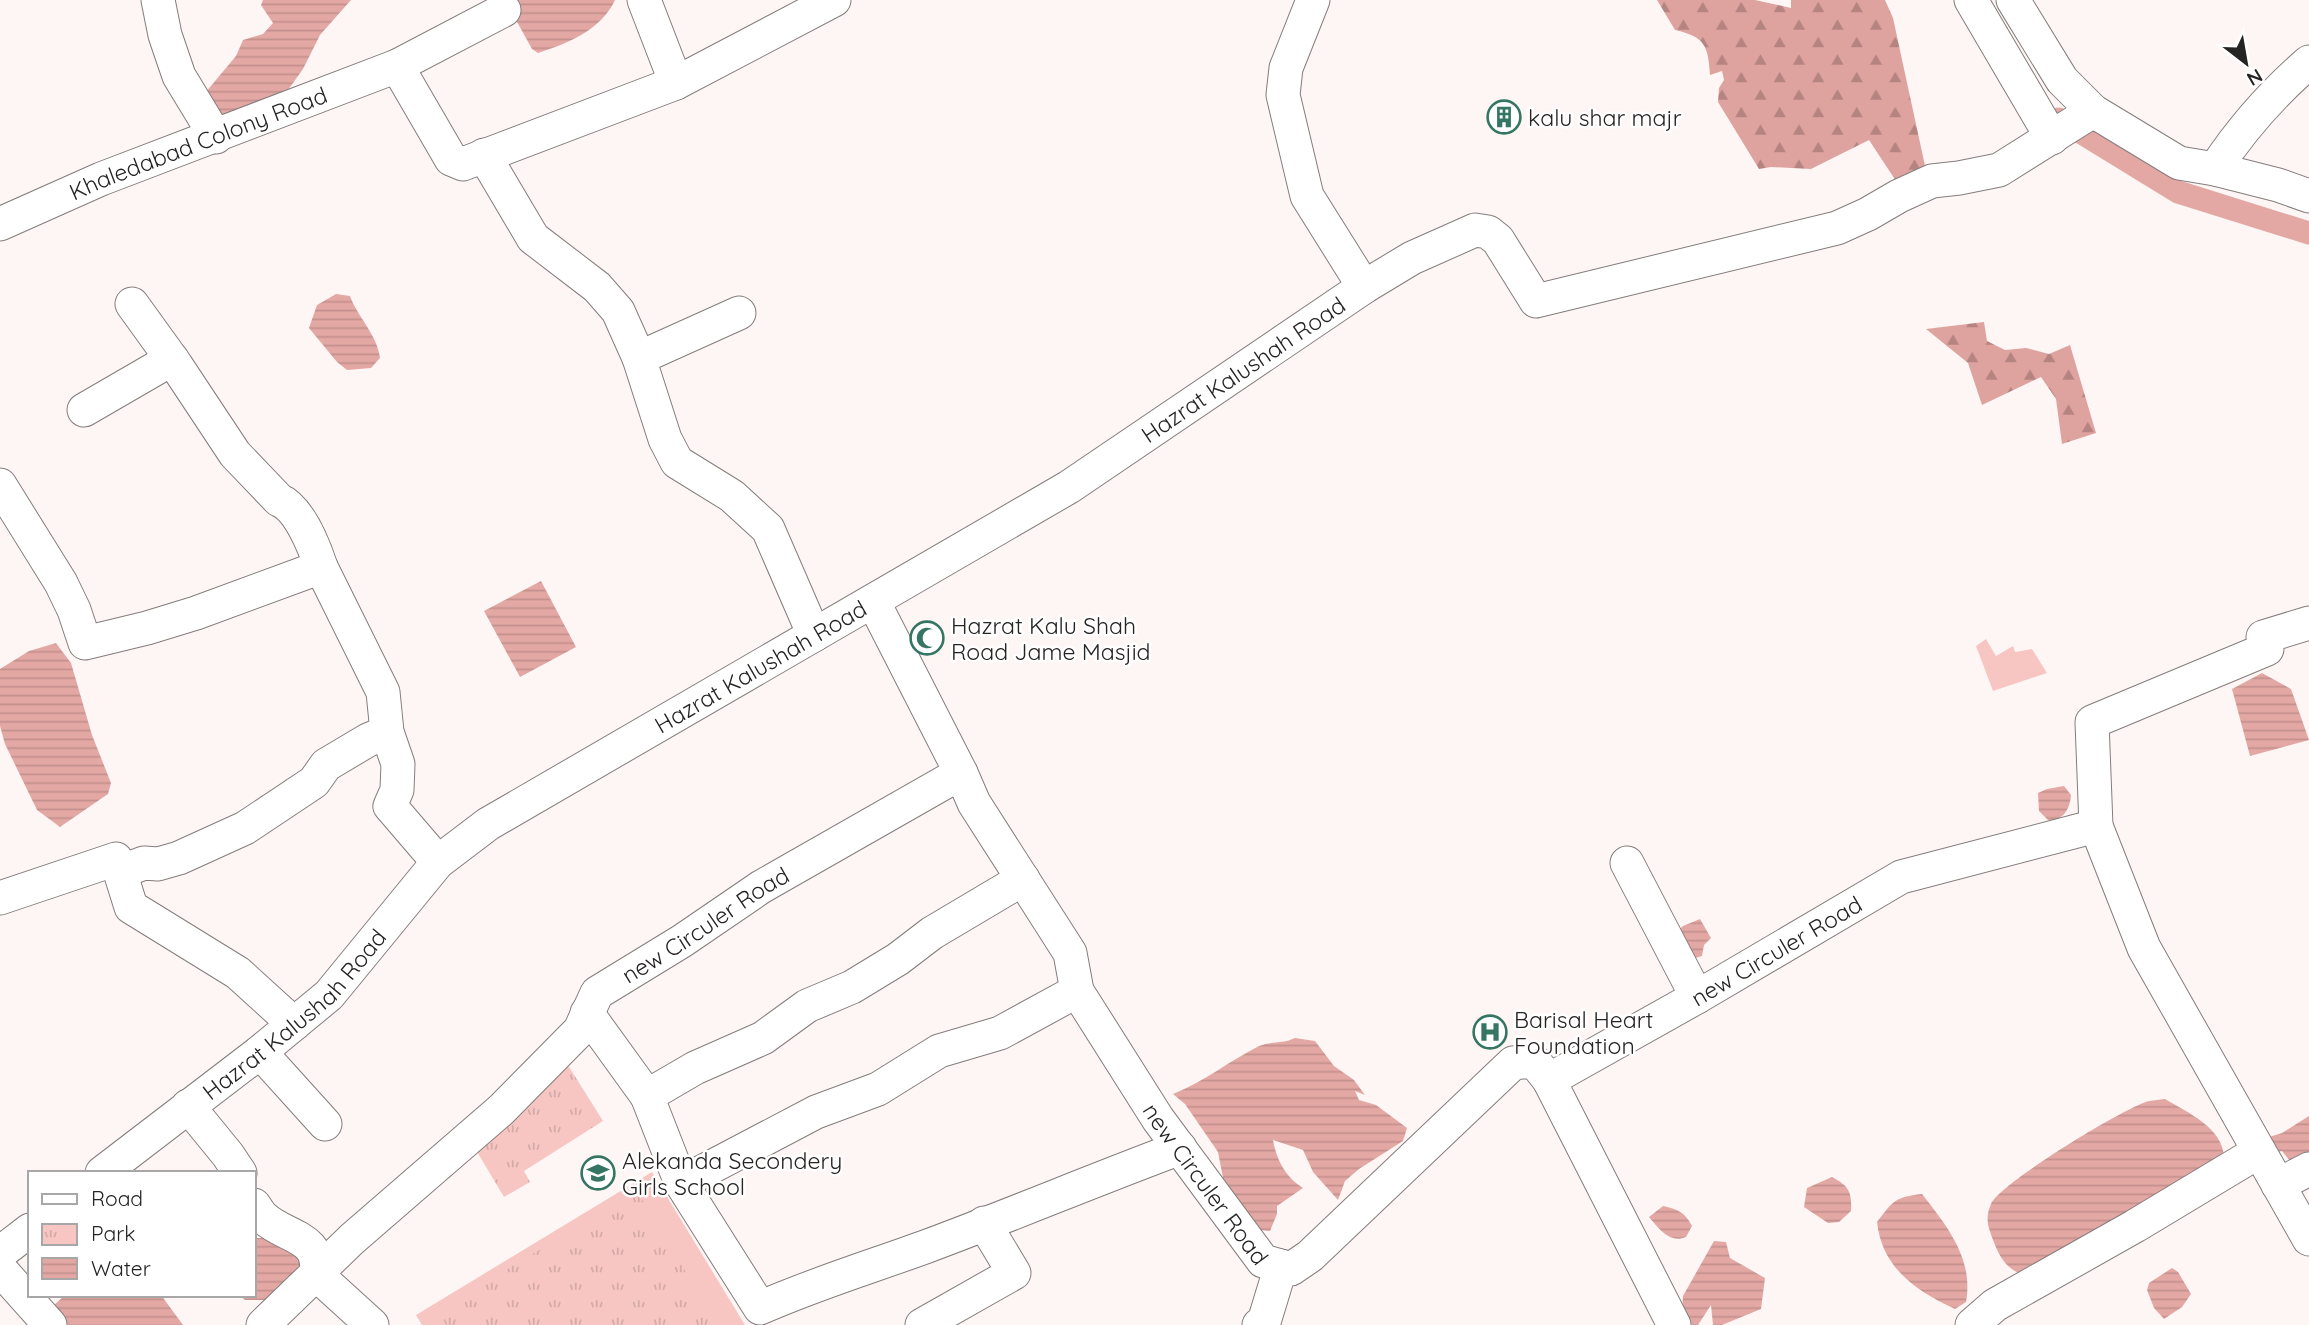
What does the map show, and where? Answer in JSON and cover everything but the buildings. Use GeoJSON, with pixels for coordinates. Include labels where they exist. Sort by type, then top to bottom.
{"type":"FeatureCollection","features":[{"type":"Feature","properties":{"kind":"street"},"geometry":{"type":"LineString","coordinates":[[158,0],[165,35],[179,76],[216,137]]}},
{"type":"Feature","properties":{"kind":"street"},"geometry":{"type":"LineString","coordinates":[[644,0],[676,83]]}},
{"type":"Feature","properties":{"kind":"street"},"geometry":{"type":"LineString","coordinates":[[397,66],[451,159],[463,164],[676,83],[834,0]]}},
{"type":"Feature","properties":{"kind":"street"},"geometry":{"type":"LineString","coordinates":[[1313,0],[1286,68],[1283,95],[1307,195],[1364,287]]}},
{"type":"Feature","properties":{"kind":"street"},"geometry":{"type":"LineString","coordinates":[[1971,0],[2052,138],[2093,111]]}},
{"type":"Feature","properties":{"kind":"street"},"geometry":{"type":"LineString","coordinates":[[2013,0],[2062,80],[2093,111],[2179,163],[2215,169],[2309,196]]}},
{"type":"Feature","properties":{"kind":"street","name":"Khaledabad Colony Road"},"geometry":{"type":"LineString","coordinates":[[0,224],[101,179],[397,66],[498,8]]}},
{"type":"Feature","properties":{"kind":"street"},"geometry":{"type":"LineString","coordinates":[[2215,169],[2235,138],[2280,87],[2309,62]]}},
{"type":"Feature","properties":{"kind":"street","name":"Hazrat Kalushah Road"},"geometry":{"type":"LineString","coordinates":[[106,1171],[329,995],[438,862],[488,824],[1069,487],[1364,287],[1412,258],[1475,230],[1488,232],[1498,240],[1536,301],[1837,228],[1932,181],[1998,170],[2052,138]]}},
{"type":"Feature","properties":{"kind":"street"},"geometry":{"type":"LineString","coordinates":[[484,155],[533,238],[597,287],[618,311],[639,358],[665,439],[677,462],[732,496],[768,529],[814,635]]}},
{"type":"Feature","properties":{"kind":"street"},"geometry":{"type":"LineString","coordinates":[[132,304],[235,454],[279,500],[288,503],[314,545],[321,567],[383,692],[387,732],[398,764],[397,790],[390,806],[438,862]]}},
{"type":"Feature","properties":{"kind":"street"},"geometry":{"type":"LineString","coordinates":[[639,358],[739,313]]}},
{"type":"Feature","properties":{"kind":"street"},"geometry":{"type":"LineString","coordinates":[[84,410],[172,359]]}},
{"type":"Feature","properties":{"kind":"street"},"geometry":{"type":"LineString","coordinates":[[0,485],[61,583],[74,610],[84,642],[88,644],[196,613],[321,567]]}},
{"type":"Feature","properties":{"kind":"street"},"geometry":{"type":"LineString","coordinates":[[873,601],[961,773]]}},
{"type":"Feature","properties":{"kind":"street"},"geometry":{"type":"LineString","coordinates":[[2309,623],[2263,637],[2267,649],[2092,722],[2096,826],[2144,948],[2309,1239]]}},
{"type":"Feature","properties":{"kind":"street"},"geometry":{"type":"LineString","coordinates":[[120,872],[144,863],[158,864],[179,858],[245,828],[314,782],[326,765],[387,732]]}},
{"type":"Feature","properties":{"kind":"street","name":"new Circuler Road"},"geometry":{"type":"LineString","coordinates":[[263,1325],[352,1239],[501,1110],[580,1030],[597,993],[682,941],[761,887],[961,773],[974,803],[1070,953],[1077,990],[1158,1119],[1264,1261],[1290,1269],[1310,1256],[1513,1063],[1534,1061],[1549,1080],[1901,877],[2096,826]]}},
{"type":"Feature","properties":{"kind":"street"},"geometry":{"type":"LineString","coordinates":[[0,898],[116,859],[131,907],[239,973],[293,1024]]}},
{"type":"Feature","properties":{"kind":"street"},"geometry":{"type":"LineString","coordinates":[[1627,863],[1697,997]]}},
{"type":"Feature","properties":{"kind":"street"},"geometry":{"type":"LineString","coordinates":[[647,1096],[695,1068],[763,1038],[807,1006],[852,987],[898,959],[932,933],[1023,878]]}},
{"type":"Feature","properties":{"kind":"street"},"geometry":{"type":"LineString","coordinates":[[681,1183],[816,1112],[878,1089],[939,1051],[1000,1033],[1077,990]]}},
{"type":"Feature","properties":{"kind":"street"},"geometry":{"type":"LineString","coordinates":[[587,1013],[647,1096],[681,1183],[760,1308],[801,1290],[927,1246],[1180,1148]]}},
{"type":"Feature","properties":{"kind":"street"},"geometry":{"type":"LineString","coordinates":[[260,1052],[325,1124]]}},
{"type":"Feature","properties":{"kind":"street"},"geometry":{"type":"LineString","coordinates":[[1549,1080],[1675,1325]]}},
{"type":"Feature","properties":{"kind":"street"},"geometry":{"type":"LineString","coordinates":[[188,1106],[239,1171]]}},
{"type":"Feature","properties":{"kind":"street"},"geometry":{"type":"LineString","coordinates":[[1972,1325],[1995,1306],[2258,1152]]}},
{"type":"Feature","properties":{"kind":"street"},"geometry":{"type":"LineString","coordinates":[[2277,1185],[2309,1169]]}},
{"type":"Feature","properties":{"kind":"street"},"geometry":{"type":"LineString","coordinates":[[256,1208],[264,1219],[310,1246],[318,1259],[316,1274],[372,1325]]}},
{"type":"Feature","properties":{"kind":"street"},"geometry":{"type":"LineString","coordinates":[[922,1325],[1014,1272],[984,1223]]}},
{"type":"Feature","properties":{"kind":"street"},"geometry":{"type":"LineString","coordinates":[[0,1253],[28,1232]]}},
{"type":"Feature","properties":{"kind":"street"},"geometry":{"type":"LineString","coordinates":[[1259,1325],[1264,1322],[1281,1266]]}},
{"type":"Feature","properties":{"kind":"street"},"geometry":{"type":"LineString","coordinates":[[0,1269],[50,1325]]}},
{"type":"Feature","properties":{"kind":"green space"},"geometry":{"type":"Polygon","coordinates":[[[1657,0],[1755,0],[1791,8],[1791,0],[1885,0],[1893,18],[1927,175],[1898,184],[1869,140],[1811,169],[1759,169],[1718,102],[1719,88],[1724,80],[1722,71],[1710,75],[1708,56],[1703,44],[1693,36],[1675,30],[1657,0]]]}},
{"type":"Feature","properties":{"kind":"green space"},"geometry":{"type":"Polygon","coordinates":[[[1984,322],[1987,341],[2005,350],[2026,348],[2049,354],[2070,345],[2096,433],[2062,444],[2056,399],[2041,377],[1982,405],[1968,363],[1926,329],[1984,322]]]}},
{"type":"Feature","properties":{"kind":"green space"},"geometry":{"type":"Polygon","coordinates":[[[1986,639],[1996,656],[2013,646],[2015,652],[2032,649],[2047,673],[1993,691],[1976,646],[1986,639]]]}},
{"type":"Feature","properties":{"kind":"green space"},"geometry":{"type":"Polygon","coordinates":[[[561,1054],[603,1121],[524,1171],[530,1182],[504,1197],[470,1140],[561,1054]]]}},
{"type":"Feature","properties":{"kind":"green space"},"geometry":{"type":"Polygon","coordinates":[[[652,1172],[745,1325],[422,1325],[416,1315],[652,1172]]]}},
{"type":"Feature","properties":{"kind":"green space"},"geometry":{"type":"Polygon","coordinates":[[[637,1191],[718,1325],[446,1325],[438,1311],[637,1191]]]}},
{"type":"Feature","properties":{"kind":"water"},"geometry":{"type":"Polygon","coordinates":[[[263,0],[351,0],[320,35],[303,69],[288,90],[267,102],[231,116],[214,113],[205,93],[236,56],[243,40],[263,34],[273,23],[261,5],[263,0]]]}},
{"type":"Feature","properties":{"kind":"water"},"geometry":{"type":"Polygon","coordinates":[[[505,0],[615,0],[601,20],[583,34],[538,53],[532,49],[505,0]]]}},
{"type":"Feature","properties":{"kind":"water"},"geometry":{"type":"Polygon","coordinates":[[[336,294],[350,296],[375,341],[380,358],[371,368],[347,370],[309,328],[317,305],[336,294]]]}},
{"type":"Feature","properties":{"kind":"water"},"geometry":{"type":"Polygon","coordinates":[[[541,581],[576,647],[520,677],[484,611],[541,581]]]}},
{"type":"Feature","properties":{"kind":"water"},"geometry":{"type":"Polygon","coordinates":[[[56,643],[71,663],[92,735],[111,783],[108,794],[60,827],[37,810],[5,744],[0,726],[0,669],[29,651],[56,643]]]}},
{"type":"Feature","properties":{"kind":"water"},"geometry":{"type":"Polygon","coordinates":[[[2262,673],[2291,689],[2309,740],[2250,756],[2232,689],[2262,673]]]}},
{"type":"Feature","properties":{"kind":"water"},"geometry":{"type":"Polygon","coordinates":[[[2064,786],[2071,795],[2068,809],[2062,816],[2048,820],[2039,811],[2038,793],[2064,786]]]}},
{"type":"Feature","properties":{"kind":"water"},"geometry":{"type":"Polygon","coordinates":[[[1700,919],[1711,938],[1704,945],[1702,956],[1688,960],[1673,935],[1683,926],[1700,919]]]}},
{"type":"Feature","properties":{"kind":"water"},"geometry":{"type":"Polygon","coordinates":[[[1295,1038],[1315,1041],[1334,1066],[1354,1080],[1365,1095],[1355,1091],[1359,1100],[1376,1105],[1407,1128],[1403,1141],[1345,1181],[1338,1200],[1313,1172],[1303,1150],[1273,1140],[1283,1167],[1303,1188],[1277,1206],[1277,1214],[1270,1231],[1260,1230],[1225,1188],[1218,1152],[1185,1104],[1173,1094],[1259,1046],[1295,1038]]]}},
{"type":"Feature","properties":{"kind":"water"},"geometry":{"type":"Polygon","coordinates":[[[2165,1099],[2211,1129],[2222,1147],[2224,1157],[2023,1275],[2009,1267],[1997,1250],[1988,1224],[1991,1204],[1999,1194],[2038,1164],[2115,1117],[2149,1101],[2165,1099]]]}},
{"type":"Feature","properties":{"kind":"water"},"geometry":{"type":"Polygon","coordinates":[[[2309,1116],[2309,1164],[2290,1161],[2282,1151],[2270,1154],[2269,1137],[2282,1133],[2309,1116]]]}},
{"type":"Feature","properties":{"kind":"water"},"geometry":{"type":"Polygon","coordinates":[[[1832,1177],[1848,1190],[1851,1211],[1839,1222],[1828,1223],[1804,1207],[1807,1188],[1832,1177]]]}},
{"type":"Feature","properties":{"kind":"water"},"geometry":{"type":"Polygon","coordinates":[[[1922,1194],[1941,1218],[1962,1257],[1966,1271],[1966,1302],[1955,1309],[1914,1286],[1903,1276],[1886,1252],[1880,1238],[1877,1222],[1891,1205],[1900,1199],[1922,1194]]]}},
{"type":"Feature","properties":{"kind":"water"},"geometry":{"type":"Polygon","coordinates":[[[1663,1206],[1686,1217],[1692,1226],[1686,1237],[1670,1237],[1649,1217],[1663,1206]]]}},
{"type":"Feature","properties":{"kind":"water"},"geometry":{"type":"Polygon","coordinates":[[[256,1238],[288,1238],[302,1262],[278,1294],[267,1300],[245,1300],[241,1297],[256,1297],[256,1238]]]}},
{"type":"Feature","properties":{"kind":"water"},"geometry":{"type":"Polygon","coordinates":[[[1714,1241],[1726,1242],[1730,1258],[1765,1278],[1761,1309],[1722,1325],[1713,1325],[1711,1305],[1698,1325],[1692,1325],[1682,1312],[1683,1296],[1714,1241]]]}},
{"type":"Feature","properties":{"kind":"water"},"geometry":{"type":"Polygon","coordinates":[[[2172,1268],[2178,1272],[2191,1294],[2182,1307],[2164,1319],[2154,1308],[2147,1290],[2149,1283],[2172,1268]]]}},
{"type":"Feature","properties":{"kind":"water"},"geometry":{"type":"Polygon","coordinates":[[[63,1297],[162,1297],[183,1325],[68,1325],[52,1307],[63,1297]]]}},
{"type":"Feature","properties":{"kind":"waterway"},"geometry":{"type":"LineString","coordinates":[[2059,119],[2178,192],[2309,233]]}},
{"type":"Feature","properties":{"kind":"place","name":"kalu shar majr"},"geometry":{"type":"Point","coordinates":[1504,117]}},
{"type":"Feature","properties":{"kind":"place","name":"Hazrat Kalu Shah Road Jame Masjid"},"geometry":{"type":"Point","coordinates":[927,638]}},
{"type":"Feature","properties":{"kind":"place","name":"Barisal Heart Foundation"},"geometry":{"type":"Point","coordinates":[1490,1032]}},
{"type":"Feature","properties":{"kind":"place","name":"Alekanda Secondery Girls School"},"geometry":{"type":"Point","coordinates":[598,1173]}}]}
